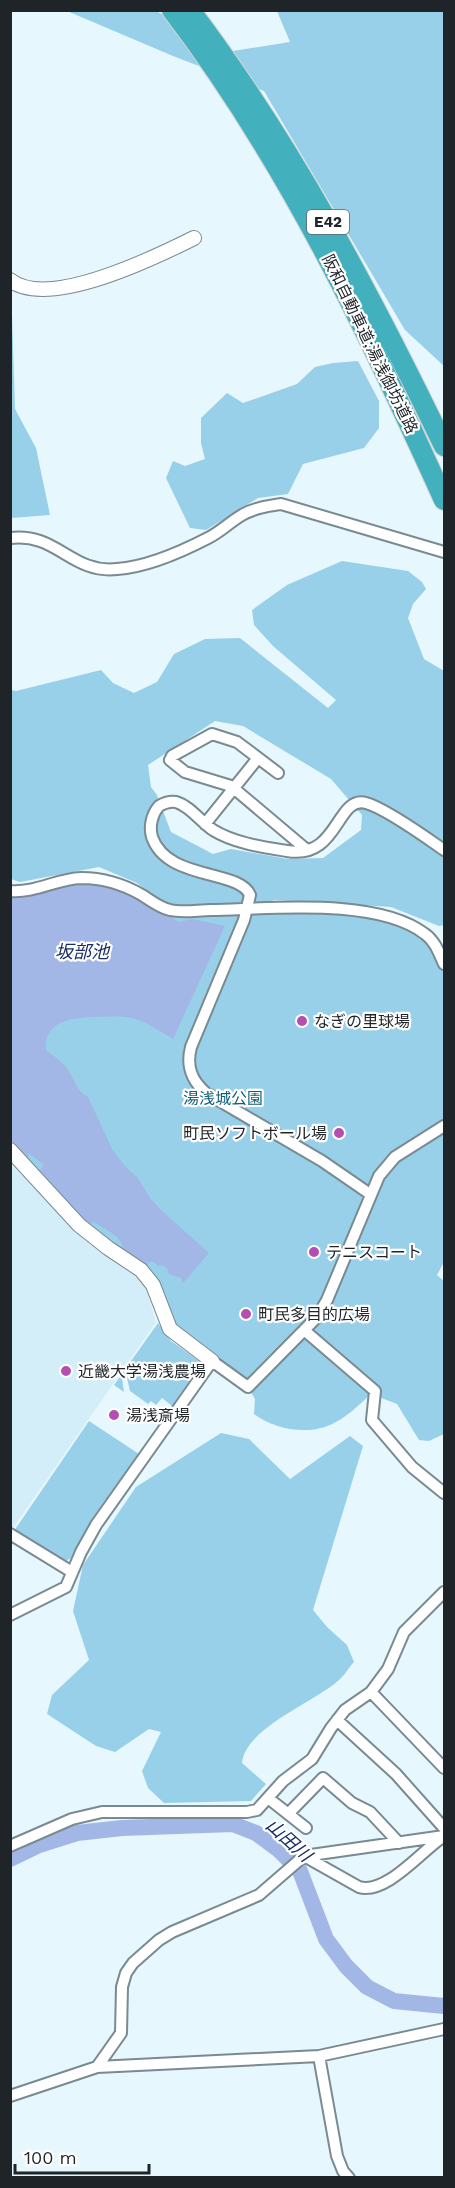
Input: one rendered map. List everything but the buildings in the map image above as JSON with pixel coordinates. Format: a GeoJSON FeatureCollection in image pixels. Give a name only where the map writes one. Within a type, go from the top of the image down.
{"type":"FeatureCollection","features":[{"type":"Feature","properties":{"kind":"highway","name":"阪和自動車道;湯浅御坊道路"},"geometry":{"type":"LineString","coordinates":[[172,10],[267,120],[340,243],[410,375],[444,446]]}},
{"type":"Feature","properties":{"kind":"highway","name":"阪和自動車道;湯浅御坊道路"},"geometry":{"type":"LineString","coordinates":[[190,10],[232,80],[311,226],[392,386],[444,500]]}},
{"type":"Feature","properties":{"kind":"highway"},"geometry":{"type":"LineString","coordinates":[[410,375],[444,438]]}},
{"type":"Feature","properties":{"kind":"highway"},"geometry":{"type":"LineString","coordinates":[[418,441],[444,519]]}},
{"type":"Feature","properties":{"kind":"street"},"geometry":{"type":"LineString","coordinates":[[10,280],[19,288],[37,291],[84,284],[194,238]]}},
{"type":"Feature","properties":{"kind":"street"},"geometry":{"type":"LineString","coordinates":[[10,538],[33,538],[49,543],[75,562],[95,568],[117,570],[150,562],[170,554],[209,538],[242,515],[263,506],[281,504],[444,552]]}},
{"type":"Feature","properties":{"kind":"street"},"geometry":{"type":"LineString","coordinates":[[278,773],[237,741],[212,734],[171,758],[171,762],[185,772],[234,788],[307,850]]}},
{"type":"Feature","properties":{"kind":"street"},"geometry":{"type":"LineString","coordinates":[[205,824],[258,758]]}},
{"type":"Feature","properties":{"kind":"street"},"geometry":{"type":"LineString","coordinates":[[370,1194],[322,1161],[206,1093],[192,1076],[188,1060],[191,1047],[247,910],[250,895],[245,887],[171,861],[158,848],[150,828],[156,809],[170,801],[181,804],[220,834],[290,852],[307,850],[317,848],[326,840],[345,811],[353,804],[364,802],[444,850]]}},
{"type":"Feature","properties":{"kind":"street"},"geometry":{"type":"LineString","coordinates":[[10,891],[37,890],[70,879],[91,879],[112,882],[129,888],[170,910],[346,910],[385,917],[407,924],[426,934],[434,943],[444,964]]}},
{"type":"Feature","properties":{"kind":"street"},"geometry":{"type":"LineString","coordinates":[[10,1150],[79,1225],[141,1270],[153,1285],[170,1329],[248,1387],[325,1306],[379,1176],[395,1157],[444,1126]]}},
{"type":"Feature","properties":{"kind":"street"},"geometry":{"type":"LineString","coordinates":[[304,1330],[375,1391],[372,1420],[412,1467],[444,1493]]}},
{"type":"Feature","properties":{"kind":"street"},"geometry":{"type":"LineString","coordinates":[[10,1615],[62,1590],[69,1584],[72,1572],[96,1525],[212,1361]]}},
{"type":"Feature","properties":{"kind":"street"},"geometry":{"type":"LineString","coordinates":[[10,1533],[72,1572]]}},
{"type":"Feature","properties":{"kind":"street"},"geometry":{"type":"LineString","coordinates":[[10,1846],[89,1814],[252,1812],[257,1810],[290,1775],[312,1759],[345,1710],[371,1692],[387,1669],[404,1632],[444,1592]]}},
{"type":"Feature","properties":{"kind":"street"},"geometry":{"type":"LineString","coordinates":[[371,1692],[444,1768]]}},
{"type":"Feature","properties":{"kind":"street"},"geometry":{"type":"LineString","coordinates":[[337,1720],[396,1774],[444,1828]]}},
{"type":"Feature","properties":{"kind":"street"},"geometry":{"type":"LineString","coordinates":[[288,1814],[323,1778],[352,1803],[370,1812],[399,1842]]}},
{"type":"Feature","properties":{"kind":"street"},"geometry":{"type":"LineString","coordinates":[[268,1798],[306,1828]]}},
{"type":"Feature","properties":{"kind":"street"},"geometry":{"type":"LineString","coordinates":[[98,2067],[121,2033],[122,1987],[126,1973],[142,1953],[172,1932],[259,1895],[303,1857],[444,1836]]}},
{"type":"Feature","properties":{"kind":"street"},"geometry":{"type":"LineString","coordinates":[[303,1857],[359,1887],[369,1888],[393,1879],[406,1870],[426,1849],[444,1836]]}},
{"type":"Feature","properties":{"kind":"street"},"geometry":{"type":"LineString","coordinates":[[10,2096],[98,2067],[319,2056],[444,2029]]}},
{"type":"Feature","properties":{"kind":"street"},"geometry":{"type":"LineString","coordinates":[[319,2056],[337,2156],[343,2171],[349,2178]]}},
{"type":"Feature","properties":{"kind":"shaded area","name":"近畿大学湯浅農場"},"geometry":{"type":"Polygon","coordinates":[[[10,1163],[86,1241],[102,1254],[131,1270],[145,1284],[156,1322],[13,1528],[10,1527],[10,1163]]]}},
{"type":"Feature","properties":{"kind":"green space"},"geometry":{"type":"Polygon","coordinates":[[[67,11],[156,11],[233,51],[290,42],[277,11],[444,11],[444,366],[405,330],[264,91],[173,56],[67,11]]]}},
{"type":"Feature","properties":{"kind":"green space"},"geometry":{"type":"Polygon","coordinates":[[[10,314],[12,314],[15,409],[36,448],[50,515],[11,518],[10,314]]]}},
{"type":"Feature","properties":{"kind":"green space"},"geometry":{"type":"Polygon","coordinates":[[[358,361],[379,401],[379,428],[364,448],[303,464],[288,494],[258,498],[206,530],[190,528],[166,478],[173,461],[185,466],[205,459],[201,443],[201,418],[227,393],[243,403],[297,384],[315,367],[358,361]]]}},
{"type":"Feature","properties":{"kind":"green space","name":"湯浅城公園"},"geometry":{"type":"Polygon","coordinates":[[[342,561],[408,571],[422,582],[426,589],[413,604],[408,618],[424,659],[444,671],[444,925],[439,926],[391,907],[274,900],[256,909],[346,910],[414,927],[444,964],[444,1262],[437,1275],[444,1281],[444,1434],[429,1441],[419,1440],[397,1404],[371,1394],[354,1410],[325,1427],[293,1429],[262,1420],[254,1414],[255,1399],[248,1387],[176,1335],[157,1296],[11,1150],[10,891],[101,880],[172,910],[137,883],[99,867],[20,882],[11,879],[11,690],[16,691],[101,670],[113,683],[134,693],[157,682],[174,654],[205,639],[240,638],[328,708],[336,700],[273,646],[254,625],[252,610],[287,585],[342,561]],[[215,721],[148,765],[151,787],[157,795],[171,832],[213,854],[231,849],[288,859],[323,858],[361,830],[362,815],[331,779],[243,726],[215,721]]]}},
{"type":"Feature","properties":{"kind":"green space"},"geometry":{"type":"Polygon","coordinates":[[[158,1323],[171,1341],[202,1363],[172,1406],[162,1398],[156,1405],[151,1401],[148,1404],[130,1391],[127,1378],[122,1379],[124,1392],[114,1385],[158,1323]]]}},
{"type":"Feature","properties":{"kind":"green space"},"geometry":{"type":"Polygon","coordinates":[[[89,1421],[139,1454],[89,1525],[74,1556],[63,1563],[14,1531],[89,1421]]]}},
{"type":"Feature","properties":{"kind":"green space"},"geometry":{"type":"Polygon","coordinates":[[[221,1433],[249,1439],[290,1479],[350,1436],[363,1446],[313,1610],[327,1627],[347,1645],[354,1662],[339,1680],[268,1727],[246,1750],[242,1763],[266,1784],[251,1801],[164,1803],[148,1788],[142,1771],[161,1732],[149,1729],[115,1752],[96,1746],[47,1714],[52,1695],[89,1660],[73,1611],[83,1565],[136,1487],[221,1433]]]}},
{"type":"Feature","properties":{"kind":"water","name":"坂部池"},"geometry":{"type":"Polygon","coordinates":[[[95,884],[130,894],[179,922],[192,919],[225,926],[173,1039],[140,1021],[114,1017],[68,1020],[54,1027],[47,1040],[46,1050],[66,1067],[78,1088],[88,1097],[112,1149],[138,1178],[150,1198],[161,1210],[209,1253],[183,1283],[181,1278],[169,1274],[167,1268],[158,1266],[154,1262],[149,1262],[147,1265],[121,1249],[122,1244],[116,1236],[96,1223],[88,1225],[38,1171],[43,1164],[28,1153],[29,1161],[11,1141],[10,896],[38,894],[71,885],[95,884]]]}},
{"type":"Feature","properties":{"kind":"waterway","name":"山田川"},"geometry":{"type":"LineString","coordinates":[[10,1859],[39,1845],[77,1833],[122,1828],[233,1824],[256,1833],[279,1850],[300,1871],[326,1939],[346,1966],[367,1987],[394,2001],[444,2006]]}},
{"type":"Feature","properties":{"kind":"place","name":"なぎの里球場"},"geometry":{"type":"Point","coordinates":[302,1021]}},
{"type":"Feature","properties":{"kind":"place","name":"町民ソフトボール場"},"geometry":{"type":"Point","coordinates":[339,1133]}},
{"type":"Feature","properties":{"kind":"place","name":"テニスコート"},"geometry":{"type":"Point","coordinates":[314,1252]}},
{"type":"Feature","properties":{"kind":"place","name":"町民多目的広場"},"geometry":{"type":"Point","coordinates":[246,1314]}},
{"type":"Feature","properties":{"kind":"place","name":"近畿大学湯浅農場"},"geometry":{"type":"Point","coordinates":[66,1371]}},
{"type":"Feature","properties":{"kind":"place","name":"湯浅斎場"},"geometry":{"type":"Point","coordinates":[114,1415]}}]}
